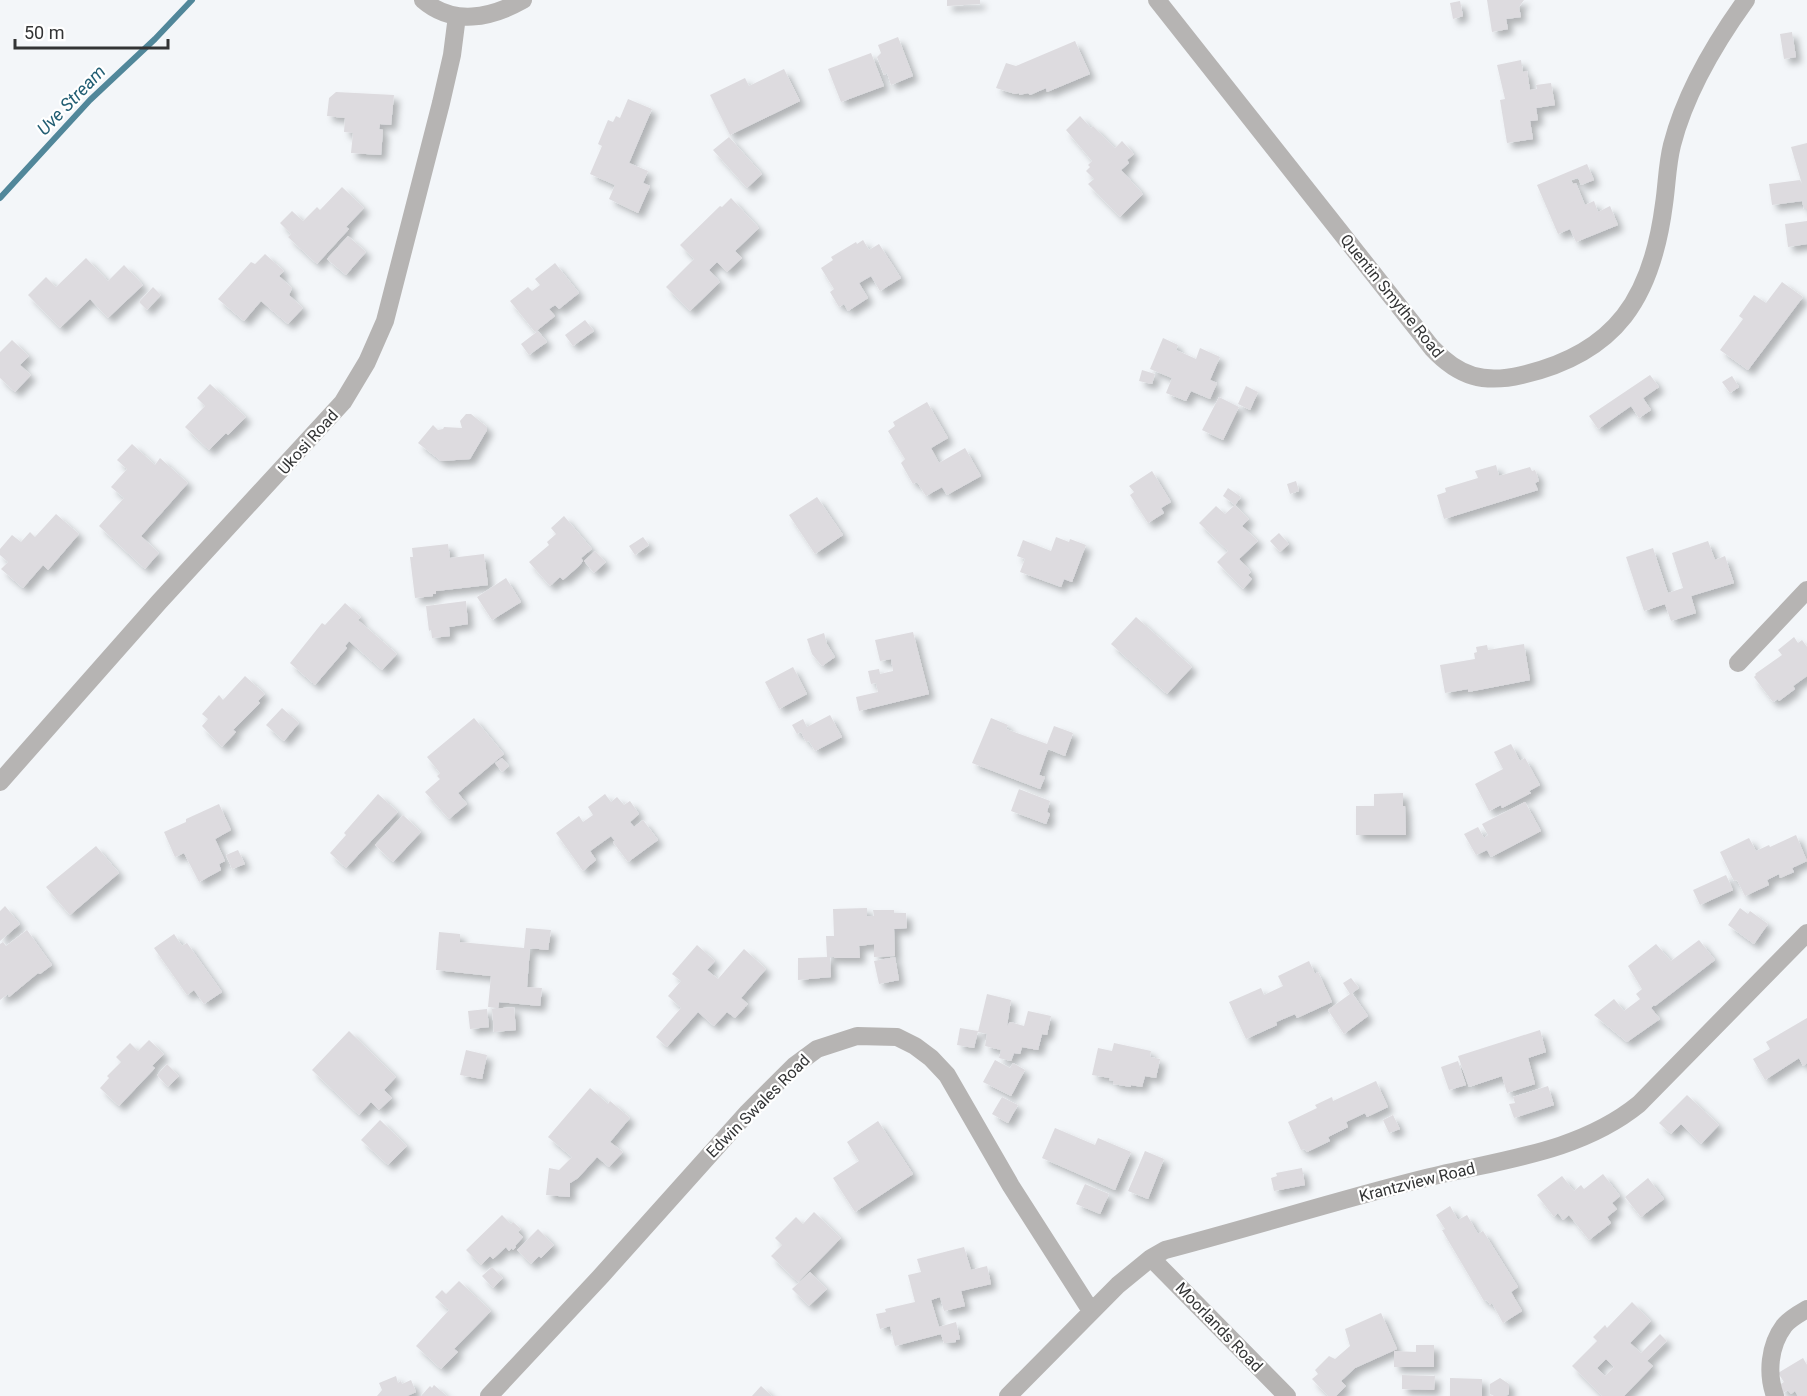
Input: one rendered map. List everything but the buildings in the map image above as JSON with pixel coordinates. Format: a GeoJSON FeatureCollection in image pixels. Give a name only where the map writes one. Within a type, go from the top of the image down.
{"type":"FeatureCollection","features":[{"type":"Feature","properties":{"kind":"street"},"geometry":{"type":"LineString","coordinates":[[423,0],[434,7],[468,18],[505,10],[523,0]]}},
{"type":"Feature","properties":{"kind":"street","name":"Quentin Smythe Road"},"geometry":{"type":"LineString","coordinates":[[1157,0],[1432,348],[1456,370],[1486,379],[1540,371],[1564,362],[1599,342],[1619,324],[1631,309],[1643,288],[1652,262],[1664,204],[1666,175],[1679,120],[1704,68],[1746,0]]}},
{"type":"Feature","properties":{"kind":"street","name":"Ukosi Road"},"geometry":{"type":"LineString","coordinates":[[0,782],[159,602],[344,402],[368,362],[385,321],[441,103],[452,55],[457,16]]}},
{"type":"Feature","properties":{"kind":"street"},"geometry":{"type":"LineString","coordinates":[[1738,663],[1807,590]]}},
{"type":"Feature","properties":{"kind":"street","name":"Krantzview Road"},"geometry":{"type":"LineString","coordinates":[[1008,1396],[1118,1285],[1151,1258],[1166,1250],[1391,1188],[1566,1144],[1622,1118],[1639,1104],[1807,933]]}},
{"type":"Feature","properties":{"kind":"street","name":"Edwin Swales Road"},"geometry":{"type":"LineString","coordinates":[[489,1396],[602,1275],[747,1112],[794,1066],[817,1049],[857,1036],[897,1037],[915,1046],[947,1075],[1011,1186],[1091,1311]]}},
{"type":"Feature","properties":{"kind":"street","name":"Moorlands Road"},"geometry":{"type":"LineString","coordinates":[[1151,1258],[1287,1396]]}},
{"type":"Feature","properties":{"kind":"street"},"geometry":{"type":"LineString","coordinates":[[1774,1396],[1770,1383],[1775,1341],[1785,1325],[1807,1309]]}},
{"type":"Feature","properties":{"kind":"waterway","name":"Uve Stream"},"geometry":{"type":"LineString","coordinates":[[0,198],[90,100],[155,39],[192,0]]}}]}
